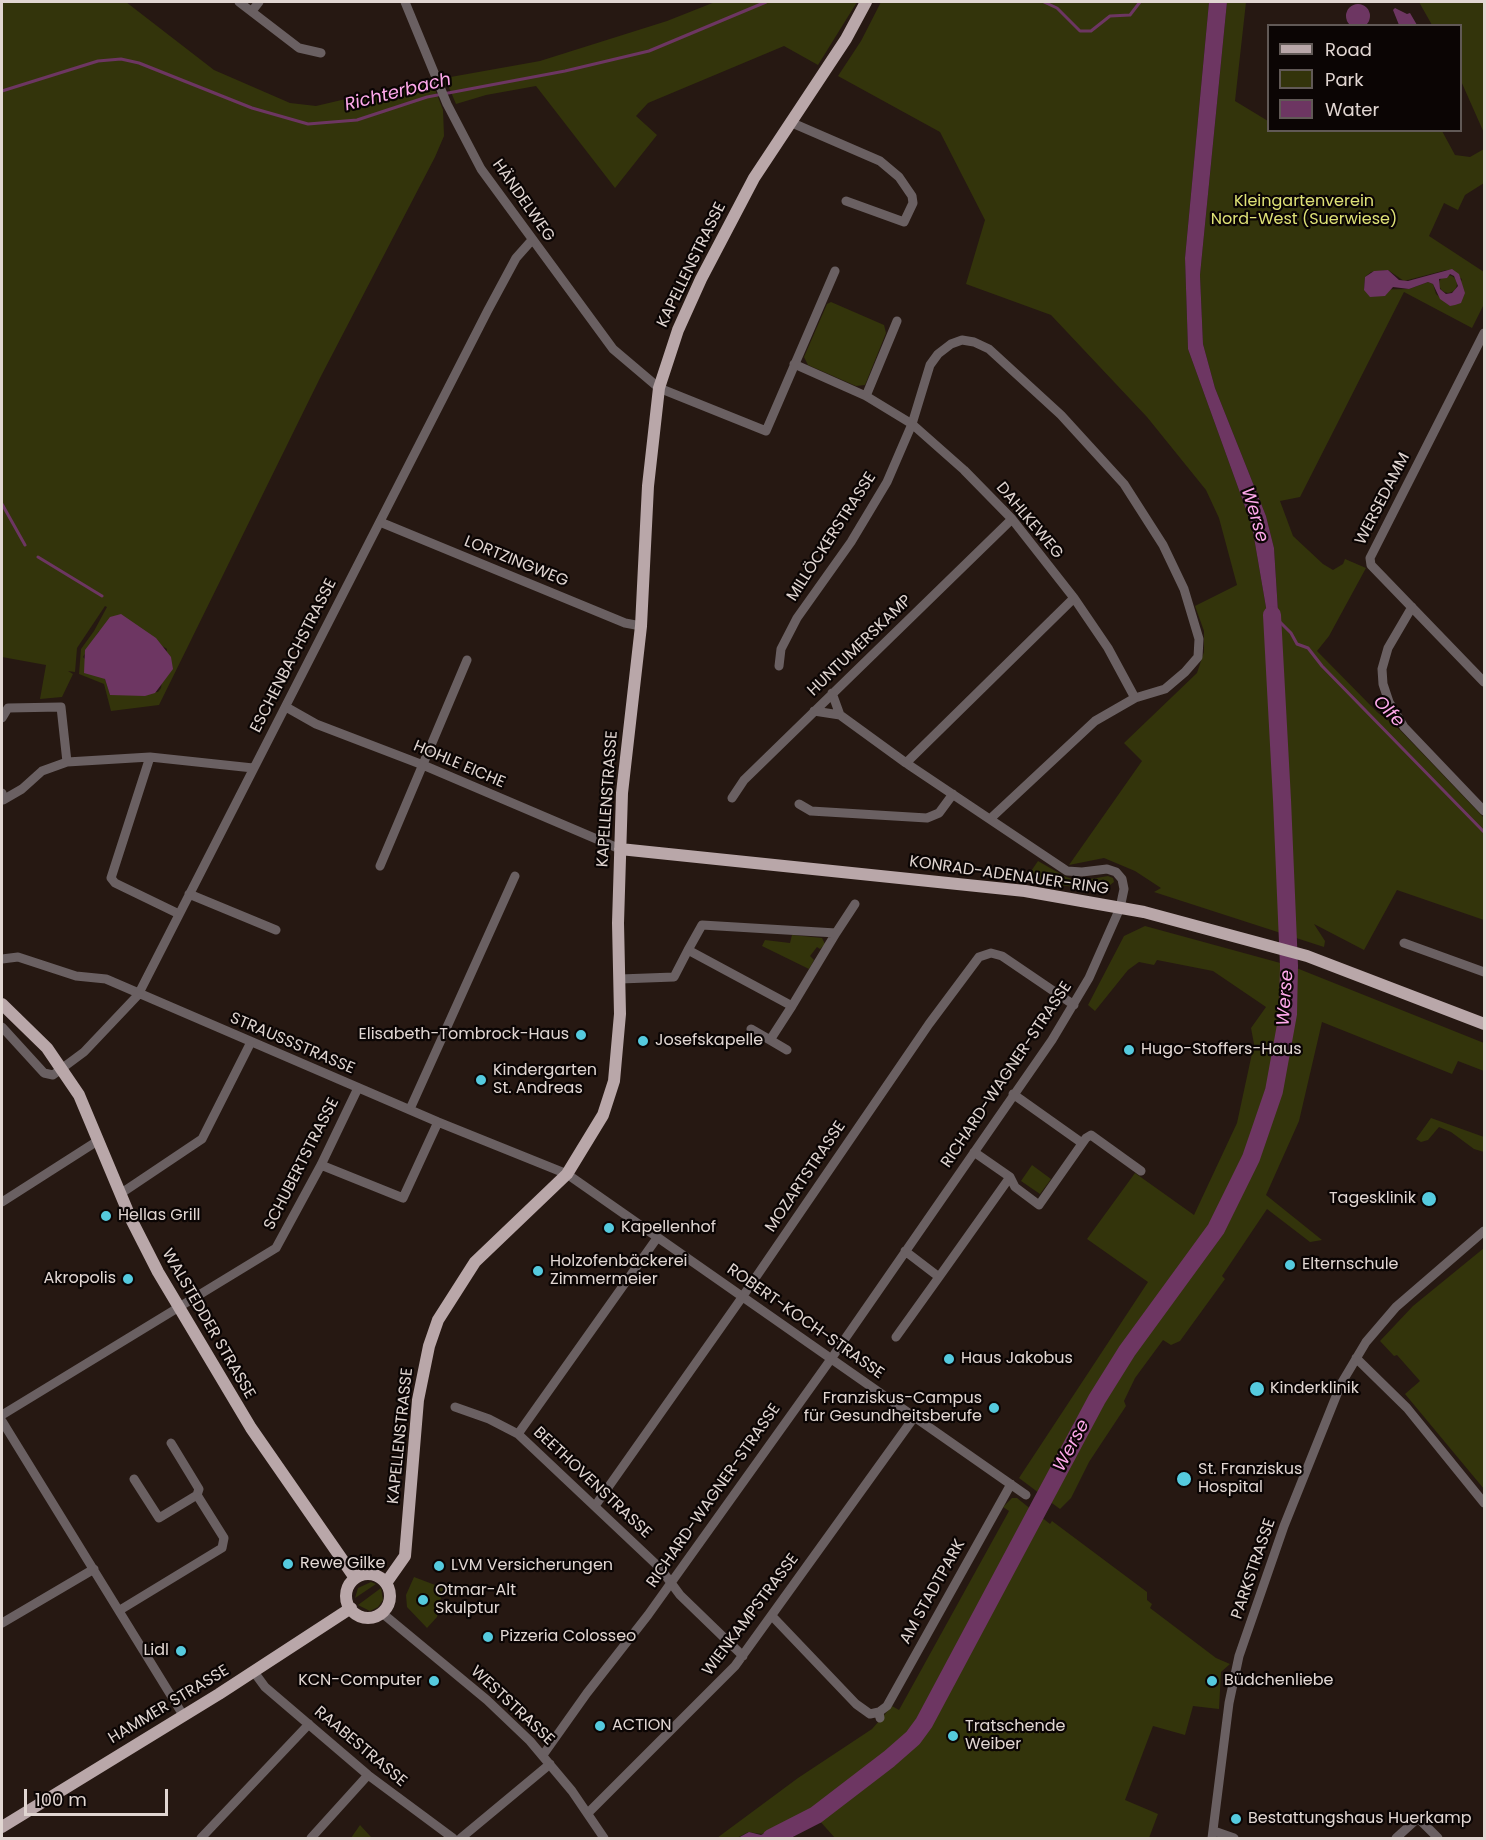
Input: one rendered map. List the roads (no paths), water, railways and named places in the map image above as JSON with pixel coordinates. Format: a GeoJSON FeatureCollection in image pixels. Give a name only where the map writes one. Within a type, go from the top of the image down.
{"type":"FeatureCollection","features":[{"type":"Feature","properties":{"kind":"main road","name":"KAPELLENSTRASSE"},"geometry":{"type":"LineString","coordinates":[[386,1583],[405,1556],[418,1400],[429,1346],[438,1320],[475,1262],[567,1174],[594,1131],[609,1099],[617,1053],[622,793],[641,626],[649,463],[659,388],[678,330],[707,265],[754,178],[841,46],[866,2]]}},
{"type":"Feature","properties":{"kind":"main road","name":"KONRAD-ADENAUER-RING"},"geometry":{"type":"LineString","coordinates":[[620,849],[1025,891],[1120,908],[1307,956],[1485,1024]]}},
{"type":"Feature","properties":{"kind":"main road","name":"WALSTEDDER STRASSE"},"geometry":{"type":"LineString","coordinates":[[2,1004],[33,1033],[63,1070],[79,1095],[120,1194],[178,1308],[251,1428],[355,1578]]}},
{"type":"Feature","properties":{"kind":"main road"},"geometry":{"type":"LineString","coordinates":[[368,1574],[375,1575],[386,1583],[390,1595],[382,1613],[376,1616],[362,1616],[351,1608],[347,1596],[355,1578],[368,1574]]}},
{"type":"Feature","properties":{"kind":"main road","name":"HAMMER STRASSE"},"geometry":{"type":"LineString","coordinates":[[2,1827],[254,1672],[351,1608]]}},
{"type":"Feature","properties":{"kind":"street"},"geometry":{"type":"LineString","coordinates":[[239,2],[299,48],[321,53]]}},
{"type":"Feature","properties":{"kind":"street"},"geometry":{"type":"LineString","coordinates":[[252,11],[259,2]]}},
{"type":"Feature","properties":{"kind":"street","name":"HÄNDELWEG"},"geometry":{"type":"LineString","coordinates":[[405,2],[447,104],[481,169],[613,349],[659,388],[766,431],[794,364]]}},
{"type":"Feature","properties":{"kind":"street"},"geometry":{"type":"LineString","coordinates":[[790,122],[880,161],[899,177],[912,196],[913,203],[904,222],[846,201]]}},
{"type":"Feature","properties":{"kind":"street","name":"ESCHENBACHSTRASSE"},"geometry":{"type":"LineString","coordinates":[[63,1070],[138,995],[502,284],[516,258],[532,240]]}},
{"type":"Feature","properties":{"kind":"street"},"geometry":{"type":"LineString","coordinates":[[794,364],[835,271]]}},
{"type":"Feature","properties":{"kind":"street"},"geometry":{"type":"LineString","coordinates":[[866,396],[897,321]]}},
{"type":"Feature","properties":{"kind":"street","name":"WERSEDAMM"},"geometry":{"type":"LineString","coordinates":[[1485,333],[1370,558],[1371,565],[1485,682]]}},
{"type":"Feature","properties":{"kind":"street","name":"MILLÖCKERSTRASSE"},"geometry":{"type":"LineString","coordinates":[[779,666],[781,649],[797,618],[851,542],[887,482],[912,424],[930,364],[951,344],[962,340],[974,342],[989,349],[1014,369],[1061,415],[1124,484],[1163,545],[1184,589],[1199,639],[1198,657],[1165,689],[1135,698]]}},
{"type":"Feature","properties":{"kind":"street","name":"DAHLKEWEG"},"geometry":{"type":"LineString","coordinates":[[794,364],[866,396],[912,424],[1012,519],[1074,598],[1108,648],[1135,698]]}},
{"type":"Feature","properties":{"kind":"street","name":"HUNTUMERSKAMP"},"geometry":{"type":"LineString","coordinates":[[732,798],[744,780],[1012,519]]}},
{"type":"Feature","properties":{"kind":"street","name":"LORTZINGWEG"},"geometry":{"type":"LineString","coordinates":[[380,522],[603,614],[641,626]]}},
{"type":"Feature","properties":{"kind":"street"},"geometry":{"type":"LineString","coordinates":[[906,763],[1074,598]]}},
{"type":"Feature","properties":{"kind":"street"},"geometry":{"type":"LineString","coordinates":[[1412,607],[1388,648],[1382,669],[1383,684],[1389,702],[1404,727],[1485,811]]}},
{"type":"Feature","properties":{"kind":"street"},"geometry":{"type":"LineString","coordinates":[[380,866],[467,660]]}},
{"type":"Feature","properties":{"kind":"street"},"geometry":{"type":"LineString","coordinates":[[1477,675],[1485,667]]}},
{"type":"Feature","properties":{"kind":"street"},"geometry":{"type":"LineString","coordinates":[[832,693],[840,715]]}},
{"type":"Feature","properties":{"kind":"street"},"geometry":{"type":"LineString","coordinates":[[990,819],[1095,721],[1135,698]]}},
{"type":"Feature","properties":{"kind":"street"},"geometry":{"type":"LineString","coordinates":[[2,718],[8,708],[61,707],[67,762]]}},
{"type":"Feature","properties":{"kind":"street","name":"HOHLE EICHE"},"geometry":{"type":"LineString","coordinates":[[286,707],[316,724],[423,765],[620,849]]}},
{"type":"Feature","properties":{"kind":"street"},"geometry":{"type":"LineString","coordinates":[[814,711],[840,715],[906,763],[1067,871],[1107,869],[1116,872],[1124,885],[1120,908]]}},
{"type":"Feature","properties":{"kind":"street"},"geometry":{"type":"LineString","coordinates":[[2,793],[3,800],[22,789],[42,771],[67,762],[150,757],[253,768]]}},
{"type":"Feature","properties":{"kind":"street"},"geometry":{"type":"LineString","coordinates":[[150,757],[111,872],[115,883],[179,914]]}},
{"type":"Feature","properties":{"kind":"street"},"geometry":{"type":"LineString","coordinates":[[799,804],[811,811],[927,818],[939,813],[953,794]]}},
{"type":"Feature","properties":{"kind":"street"},"geometry":{"type":"LineString","coordinates":[[410,1109],[515,876]]}},
{"type":"Feature","properties":{"kind":"street"},"geometry":{"type":"LineString","coordinates":[[189,894],[276,930]]}},
{"type":"Feature","properties":{"kind":"street"},"geometry":{"type":"LineString","coordinates":[[770,1040],[855,904]]}},
{"type":"Feature","properties":{"kind":"street","name":"RICHARD-WAGNER-STRASSE"},"geometry":{"type":"LineString","coordinates":[[543,1755],[831,1359],[974,1152],[1074,1005],[1109,939],[1120,908]]}},
{"type":"Feature","properties":{"kind":"street"},"geometry":{"type":"LineString","coordinates":[[620,979],[674,977],[702,925],[836,933]]}},
{"type":"Feature","properties":{"kind":"street"},"geometry":{"type":"LineString","coordinates":[[1404,943],[1485,972]]}},
{"type":"Feature","properties":{"kind":"street"},"geometry":{"type":"LineString","coordinates":[[687,950],[792,1006]]}},
{"type":"Feature","properties":{"kind":"street","name":"MOZARTSTRASSE"},"geometry":{"type":"LineString","coordinates":[[595,1506],[743,1296],[929,1024],[979,957],[991,953],[1002,956],[1074,1005]]}},
{"type":"Feature","properties":{"kind":"street","name":"STRAUSSSTRASSE"},"geometry":{"type":"LineString","coordinates":[[2,958],[18,957],[76,976],[106,979],[138,995],[438,1122],[567,1174]]}},
{"type":"Feature","properties":{"kind":"street"},"geometry":{"type":"LineString","coordinates":[[751,1029],[787,1050]]}},
{"type":"Feature","properties":{"kind":"street"},"geometry":{"type":"LineString","coordinates":[[3,1031],[44,1073],[53,1075],[63,1070]]}},
{"type":"Feature","properties":{"kind":"street"},"geometry":{"type":"LineString","coordinates":[[120,1194],[202,1139],[251,1042]]}},
{"type":"Feature","properties":{"kind":"street","name":"SCHUBERTSTRASSE"},"geometry":{"type":"LineString","coordinates":[[2,1415],[276,1248],[321,1165],[358,1088]]}},
{"type":"Feature","properties":{"kind":"street"},"geometry":{"type":"LineString","coordinates":[[1013,1094],[1082,1143]]}},
{"type":"Feature","properties":{"kind":"street"},"geometry":{"type":"LineString","coordinates":[[321,1165],[403,1198],[438,1122]]}},
{"type":"Feature","properties":{"kind":"street"},"geometry":{"type":"LineString","coordinates":[[974,1152],[1010,1177],[1015,1187],[1039,1205],[1087,1136],[1094,1136],[1141,1171]]}},
{"type":"Feature","properties":{"kind":"street"},"geometry":{"type":"LineString","coordinates":[[2,1202],[99,1140]]}},
{"type":"Feature","properties":{"kind":"street","name":"ROBERT-KOCH-STRASSE"},"geometry":{"type":"LineString","coordinates":[[567,1174],[1026,1495]]}},
{"type":"Feature","properties":{"kind":"street"},"geometry":{"type":"LineString","coordinates":[[896,1337],[1010,1177]]}},
{"type":"Feature","properties":{"kind":"street","name":"PARKSTRASSE"},"geometry":{"type":"LineString","coordinates":[[1213,1835],[1229,1703],[1239,1656],[1305,1471],[1341,1384],[1373,1333],[1396,1307],[1485,1231]]}},
{"type":"Feature","properties":{"kind":"street"},"geometry":{"type":"LineString","coordinates":[[518,1434],[657,1238]]}},
{"type":"Feature","properties":{"kind":"street"},"geometry":{"type":"LineString","coordinates":[[905,1251],[939,1276]]}},
{"type":"Feature","properties":{"kind":"street"},"geometry":{"type":"LineString","coordinates":[[1356,1358],[1407,1408],[1485,1503]]}},
{"type":"Feature","properties":{"kind":"street","name":"BEETHOVENSTRASSE"},"geometry":{"type":"LineString","coordinates":[[455,1407],[489,1419],[518,1434],[583,1498],[595,1506],[660,1568],[670,1583],[743,1656]]}},
{"type":"Feature","properties":{"kind":"street","name":"WIENKAMPSTRASSE"},"geometry":{"type":"LineString","coordinates":[[588,1813],[707,1696],[743,1656],[915,1416]]}},
{"type":"Feature","properties":{"kind":"street"},"geometry":{"type":"LineString","coordinates":[[2,1421],[183,1715]]}},
{"type":"Feature","properties":{"kind":"street"},"geometry":{"type":"LineString","coordinates":[[134,1479],[159,1518],[197,1495],[199,1489],[171,1443]]}},
{"type":"Feature","properties":{"kind":"street","name":"AM STADTPARK"},"geometry":{"type":"LineString","coordinates":[[772,1616],[856,1704],[870,1714],[879,1715],[887,1706],[1011,1484]]}},
{"type":"Feature","properties":{"kind":"street"},"geometry":{"type":"LineString","coordinates":[[120,1610],[222,1548],[224,1538],[197,1495]]}},
{"type":"Feature","properties":{"kind":"street"},"geometry":{"type":"LineString","coordinates":[[2,1623],[94,1569]]}},
{"type":"Feature","properties":{"kind":"street","name":"WESTSTRASSE"},"geometry":{"type":"LineString","coordinates":[[382,1613],[487,1700],[543,1755],[588,1813],[604,1839]]}},
{"type":"Feature","properties":{"kind":"street","name":"RAABESTRASSE"},"geometry":{"type":"LineString","coordinates":[[254,1672],[265,1687],[368,1775],[453,1839]]}},
{"type":"Feature","properties":{"kind":"street"},"geometry":{"type":"LineString","coordinates":[[201,1839],[309,1724]]}},
{"type":"Feature","properties":{"kind":"street"},"geometry":{"type":"LineString","coordinates":[[461,1839],[550,1764]]}},
{"type":"Feature","properties":{"kind":"street"},"geometry":{"type":"LineString","coordinates":[[311,1839],[368,1775]]}},
{"type":"Feature","properties":{"kind":"street"},"geometry":{"type":"LineString","coordinates":[[1396,1839],[1418,1818],[1438,1839]]}},
{"type":"Feature","properties":{"kind":"street"},"geometry":{"type":"LineString","coordinates":[[1213,1835],[1234,1839]]}},
{"type":"Feature","properties":{"kind":"water"},"geometry":{"type":"Polygon","coordinates":[[[1209,2],[1227,2],[1200,275],[1203,344],[1215,388],[1266,516],[1274,548],[1278,611],[1275,639],[1268,619],[1252,526],[1188,349],[1185,258],[1209,2]]]}},
{"type":"Feature","properties":{"kind":"water"},"geometry":{"type":"Polygon","coordinates":[[[1353,4],[1363,4],[1370,11],[1368,24],[1348,24],[1346,21],[1346,11],[1353,4]]]}},
{"type":"Feature","properties":{"kind":"water"},"geometry":{"type":"Polygon","coordinates":[[[1395,8],[1407,14],[1410,13],[1416,24],[1399,24],[1393,10],[1395,8]]]}},
{"type":"Feature","properties":{"kind":"water"},"geometry":{"type":"Polygon","coordinates":[[[1452,269],[1459,274],[1465,293],[1461,303],[1450,306],[1440,299],[1433,284],[1428,282],[1409,289],[1393,287],[1385,296],[1370,297],[1364,290],[1365,277],[1374,271],[1388,270],[1399,280],[1408,281],[1452,269]],[[1450,274],[1447,278],[1439,279],[1440,289],[1446,294],[1452,293],[1458,286],[1454,276],[1450,274]]]}},
{"type":"Feature","properties":{"kind":"water"},"geometry":{"type":"Polygon","coordinates":[[[121,614],[156,638],[171,657],[173,669],[155,693],[145,696],[110,695],[105,679],[84,673],[85,650],[110,617],[121,614]]]}},
{"type":"Feature","properties":{"kind":"water"},"geometry":{"type":"Polygon","coordinates":[[[816,1815],[789,1838],[738,1838],[749,1832],[761,1835],[786,1823],[816,1815]]]}},
{"type":"Feature","properties":{"kind":"waterway","name":"Richterbach"},"geometry":{"type":"LineString","coordinates":[[2,91],[98,61],[121,59],[139,63],[252,108],[308,124],[357,120],[427,97],[565,71],[649,51],[766,2]]}},
{"type":"Feature","properties":{"kind":"waterway","name":"Richterbach"},"geometry":{"type":"LineString","coordinates":[[1044,2],[1057,8],[1080,31],[1091,31],[1110,16],[1130,15],[1140,2]]}},
{"type":"Feature","properties":{"kind":"waterway"},"geometry":{"type":"LineString","coordinates":[[2,504],[25,545]]}},
{"type":"Feature","properties":{"kind":"waterway"},"geometry":{"type":"LineString","coordinates":[[38,557],[102,596]]}},
{"type":"Feature","properties":{"kind":"waterway","name":"Werse"},"geometry":{"type":"LineString","coordinates":[[771,1838],[816,1815],[889,1759],[913,1738],[924,1723],[1097,1399],[1127,1351],[1216,1229],[1251,1158],[1274,1091],[1288,1014],[1289,966],[1272,615]]}},
{"type":"Feature","properties":{"kind":"waterway","name":"Olfe"},"geometry":{"type":"LineString","coordinates":[[1276,618],[1291,633],[1297,644],[1308,648],[1322,666],[1484,832]]}},
{"type":"Feature","properties":{"kind":"place","name":"Elisabeth-Tombrock-Haus"},"geometry":{"type":"Point","coordinates":[581,1035]}},
{"type":"Feature","properties":{"kind":"place","name":"Josefskapelle"},"geometry":{"type":"Point","coordinates":[643,1041]}},
{"type":"Feature","properties":{"kind":"place","name":"Hugo-Stoffers-Haus"},"geometry":{"type":"Point","coordinates":[1129,1050]}},
{"type":"Feature","properties":{"kind":"place","name":"Kindergarten St. Andreas"},"geometry":{"type":"Point","coordinates":[481,1080]}},
{"type":"Feature","properties":{"kind":"place","name":"Tagesklinik"},"geometry":{"type":"Point","coordinates":[1429,1199]}},
{"type":"Feature","properties":{"kind":"place","name":"Hellas Grill"},"geometry":{"type":"Point","coordinates":[106,1216]}},
{"type":"Feature","properties":{"kind":"place","name":"Kapellenhof"},"geometry":{"type":"Point","coordinates":[609,1228]}},
{"type":"Feature","properties":{"kind":"place","name":"Elternschule"},"geometry":{"type":"Point","coordinates":[1290,1265]}},
{"type":"Feature","properties":{"kind":"place","name":"Holzofenbäckerei Zimmermeier"},"geometry":{"type":"Point","coordinates":[538,1271]}},
{"type":"Feature","properties":{"kind":"place","name":"Akropolis"},"geometry":{"type":"Point","coordinates":[128,1279]}},
{"type":"Feature","properties":{"kind":"place","name":"Haus Jakobus"},"geometry":{"type":"Point","coordinates":[949,1359]}},
{"type":"Feature","properties":{"kind":"place","name":"Kinderklinik"},"geometry":{"type":"Point","coordinates":[1257,1389]}},
{"type":"Feature","properties":{"kind":"place","name":"Franziskus-Campus für Gesundheitsberufe"},"geometry":{"type":"Point","coordinates":[994,1408]}},
{"type":"Feature","properties":{"kind":"place","name":"St. Franziskus Hospital"},"geometry":{"type":"Point","coordinates":[1184,1479]}},
{"type":"Feature","properties":{"kind":"place","name":"Rewe Gilke"},"geometry":{"type":"Point","coordinates":[288,1564]}},
{"type":"Feature","properties":{"kind":"place","name":"LVM Versicherungen"},"geometry":{"type":"Point","coordinates":[439,1566]}},
{"type":"Feature","properties":{"kind":"place","name":"Otmar-Alt Skulptur"},"geometry":{"type":"Point","coordinates":[423,1600]}},
{"type":"Feature","properties":{"kind":"place","name":"Pizzeria Colosseo"},"geometry":{"type":"Point","coordinates":[488,1637]}},
{"type":"Feature","properties":{"kind":"place","name":"Lidl"},"geometry":{"type":"Point","coordinates":[181,1651]}},
{"type":"Feature","properties":{"kind":"place","name":"KCN-Computer"},"geometry":{"type":"Point","coordinates":[434,1681]}},
{"type":"Feature","properties":{"kind":"place","name":"Büdchenliebe"},"geometry":{"type":"Point","coordinates":[1212,1681]}},
{"type":"Feature","properties":{"kind":"place","name":"ACTION"},"geometry":{"type":"Point","coordinates":[600,1726]}},
{"type":"Feature","properties":{"kind":"place","name":"Tratschende Weiber"},"geometry":{"type":"Point","coordinates":[953,1736]}},
{"type":"Feature","properties":{"kind":"place","name":"Bestattungshaus Huerkamp"},"geometry":{"type":"Point","coordinates":[1236,1819]}},
{"type":"Feature","properties":{"kind":"park label","name":"Kleingartenverein Nord-West (Suerwiese)"},"geometry":{"type":"Point","coordinates":[1304,211]}}]}
